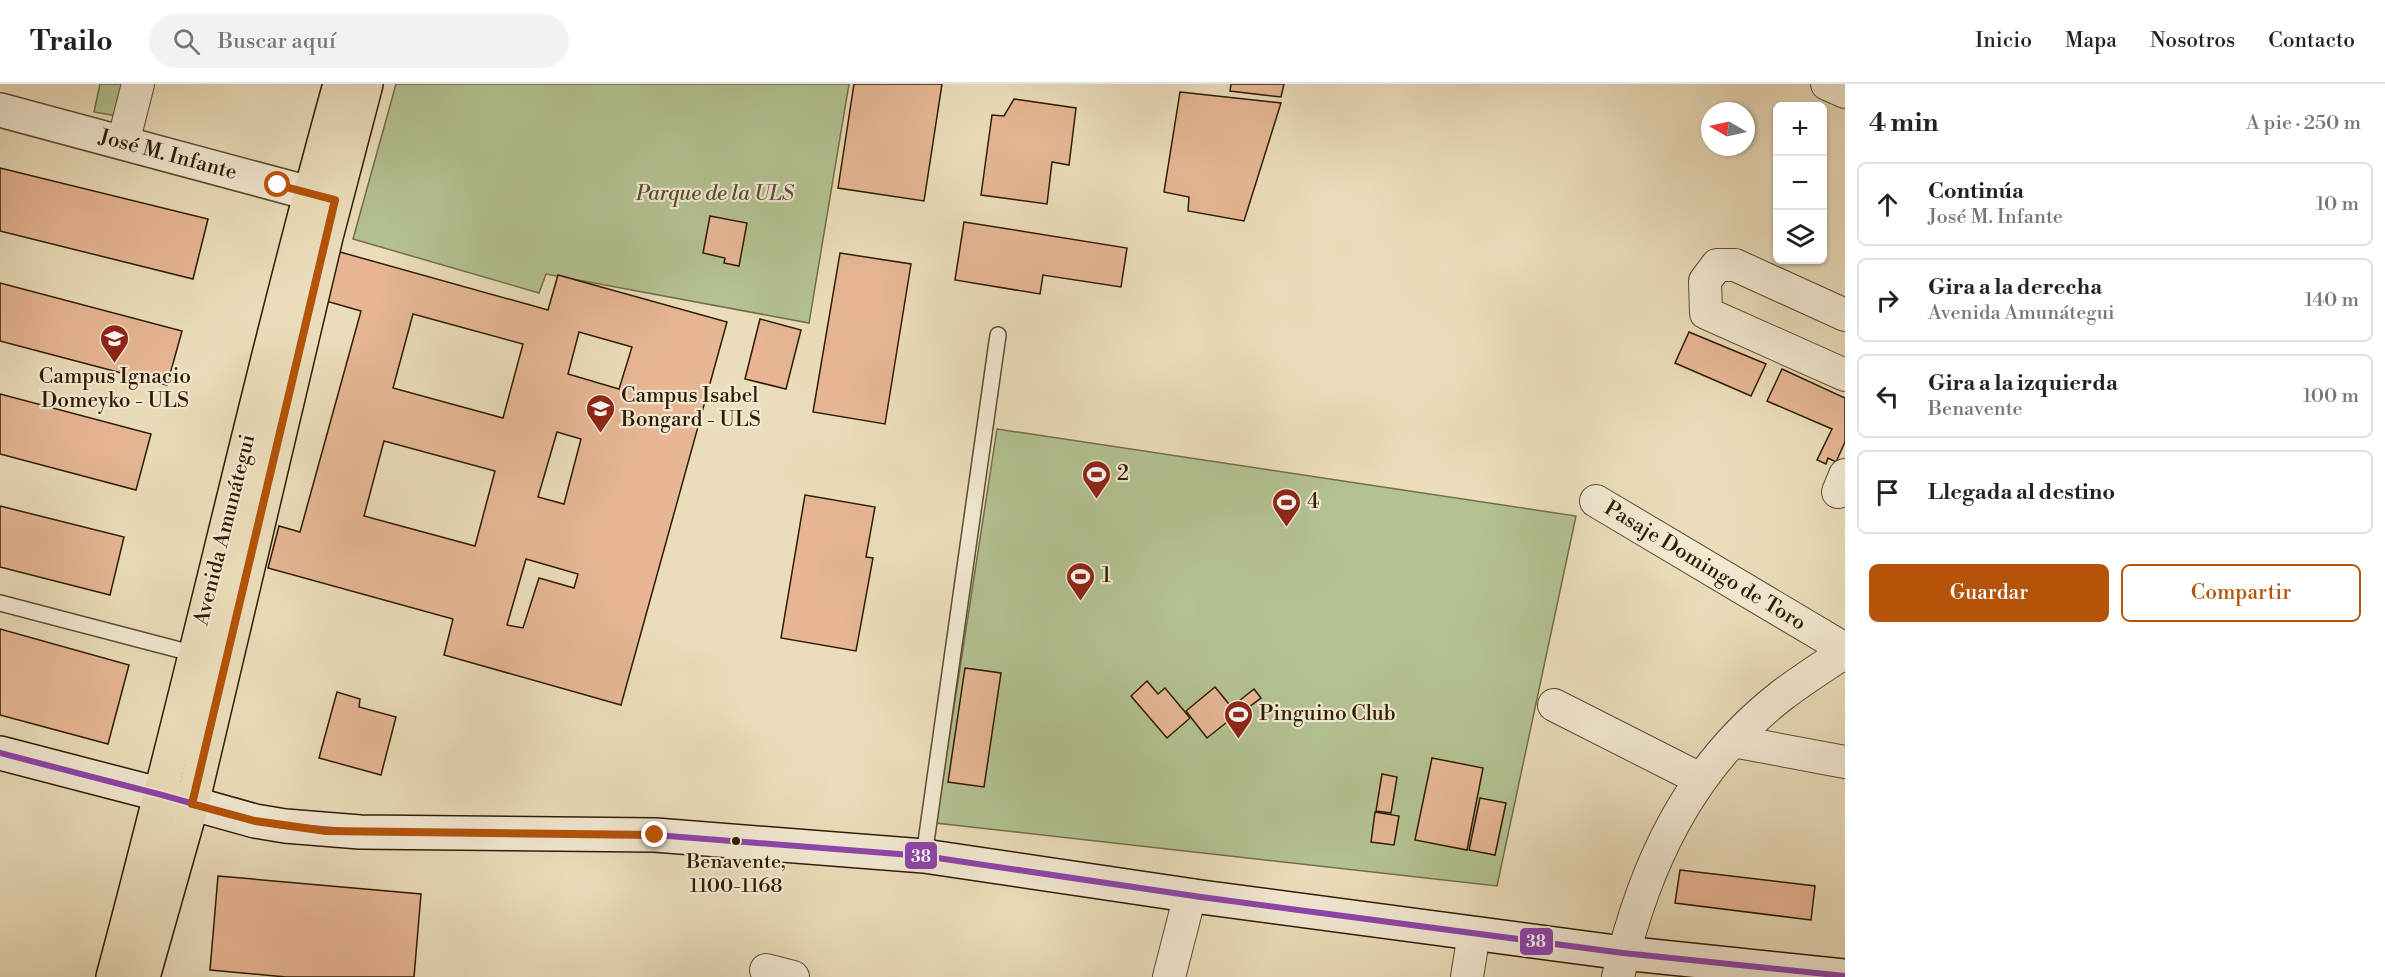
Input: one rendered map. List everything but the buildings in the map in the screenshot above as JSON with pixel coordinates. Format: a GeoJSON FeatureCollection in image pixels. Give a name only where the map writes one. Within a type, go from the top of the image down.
{"type":"FeatureCollection","features":[{"type":"Feature","properties":{"kind":"main road","name":"Avenida Amunátegui"},"geometry":{"type":"LineString","coordinates":[[143,977],[177,799],[323,197],[340,84]]}},
{"type":"Feature","properties":{"kind":"main road","name":"Avenida Amunátegui"},"geometry":{"type":"LineString","coordinates":[[113,977],[177,799],[195,654],[323,197],[366,84]]}},
{"type":"Feature","properties":{"kind":"main road","name":"José M. Infante"},"geometry":{"type":"LineString","coordinates":[[0,110],[323,197]]}},
{"type":"Feature","properties":{"kind":"main road"},"geometry":{"type":"LineString","coordinates":[[0,753],[255,821],[326,831],[655,835],[924,856],[1474,933],[1620,965],[1845,976]]}},
{"type":"Feature","properties":{"kind":"street"},"geometry":{"type":"LineString","coordinates":[[123,143],[138,84]]}},
{"type":"Feature","properties":{"kind":"street"},"geometry":{"type":"LineString","coordinates":[[1827,84],[1845,92]]}},
{"type":"Feature","properties":{"kind":"street"},"geometry":{"type":"LineString","coordinates":[[1845,315],[1735,265],[1717,266],[1705,281],[1706,313],[1845,375]]}},
{"type":"Feature","properties":{"kind":"street","name":"Pasaje Domingo de Toro"},"geometry":{"type":"LineString","coordinates":[[1596,501],[1845,650]]}},
{"type":"Feature","properties":{"kind":"street"},"geometry":{"type":"LineString","coordinates":[[1620,965],[1645,885],[1674,819],[1700,779],[1733,741],[1781,696],[1845,650]]}},
{"type":"Feature","properties":{"kind":"street"},"geometry":{"type":"LineString","coordinates":[[1554,705],[1700,779]]}},
{"type":"Feature","properties":{"kind":"street"},"geometry":{"type":"LineString","coordinates":[[1733,741],[1845,762]]}},
{"type":"Feature","properties":{"kind":"street"},"geometry":{"type":"LineString","coordinates":[[1169,977],[1190,894]]}},
{"type":"Feature","properties":{"kind":"street"},"geometry":{"type":"LineString","coordinates":[[1467,977],[1474,933]]}},
{"type":"Feature","properties":{"kind":"lane"},"geometry":{"type":"LineString","coordinates":[[924,856],[998,335]]}},
{"type":"Feature","properties":{"kind":"lane"},"geometry":{"type":"LineString","coordinates":[[0,603],[195,654]]}},
{"type":"Feature","properties":{"kind":"green space"},"geometry":{"type":"Polygon","coordinates":[[[100,84],[130,84],[122,117],[94,112],[100,84]]]}},
{"type":"Feature","properties":{"kind":"green space","name":"Parque de la ULS"},"geometry":{"type":"Polygon","coordinates":[[[396,84],[849,84],[809,323],[546,274],[539,293],[353,239],[396,84]]]}},
{"type":"Feature","properties":{"kind":"green space","name":"Pinguino Club"},"geometry":{"type":"Polygon","coordinates":[[[997,429],[1576,516],[1497,886],[936,823],[997,429]]]}},
{"type":"Feature","properties":{"kind":"transit line","name":"38"},"geometry":{"type":"LineString","coordinates":[[0,753],[255,821],[285,826],[360,832],[655,835],[924,856],[1201,897],[1623,953],[1845,976]]}},
{"type":"Feature","properties":{"kind":"place","name":"Campus Ignacio Domeyko - ULS"},"geometry":{"type":"Point","coordinates":[115,364]}},
{"type":"Feature","properties":{"kind":"place","name":"Campus Isabel Bongard - ULS"},"geometry":{"type":"Point","coordinates":[600,434]}},
{"type":"Feature","properties":{"kind":"place","name":"2"},"geometry":{"type":"Point","coordinates":[1096,500]}},
{"type":"Feature","properties":{"kind":"place","name":"4"},"geometry":{"type":"Point","coordinates":[1286,528]}},
{"type":"Feature","properties":{"kind":"place","name":"1"},"geometry":{"type":"Point","coordinates":[1081,602]}},
{"type":"Feature","properties":{"kind":"place","name":"Pinguino Club"},"geometry":{"type":"Point","coordinates":[1238,740]}},
{"type":"Feature","properties":{"kind":"place","name":"Benavente, 1100-1168"},"geometry":{"type":"Point","coordinates":[736,841]}},
{"type":"Feature","properties":{"kind":"route"},"geometry":{"type":"LineString","coordinates":[[278,185],[335,200],[192,804],[255,821],[326,831],[655,835]]}}]}
